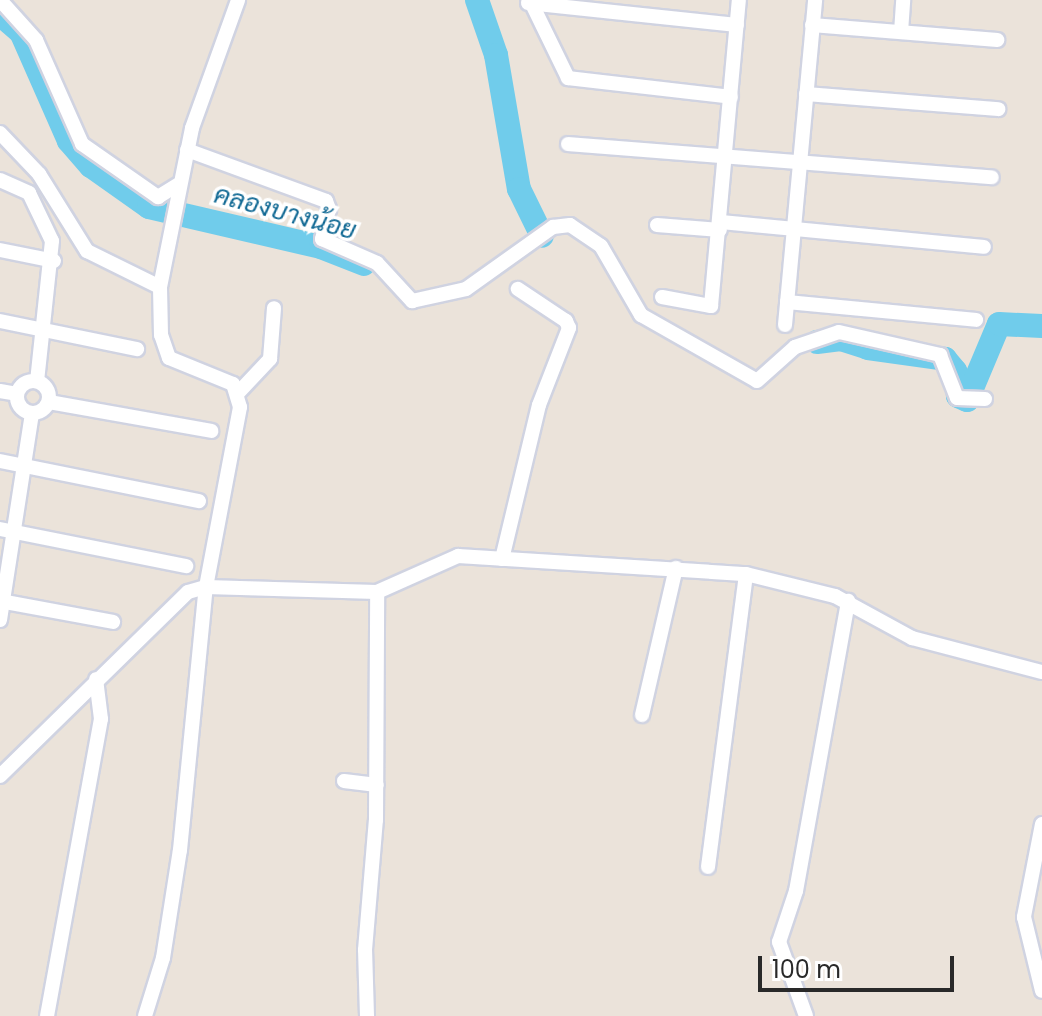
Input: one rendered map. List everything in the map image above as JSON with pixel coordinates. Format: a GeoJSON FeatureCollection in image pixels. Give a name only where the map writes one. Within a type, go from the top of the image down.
{"type":"FeatureCollection","features":[{"type":"Feature","properties":{"kind":"street"},"geometry":{"type":"LineString","coordinates":[[0,0],[36,40],[82,144],[158,197],[176,189]]}},
{"type":"Feature","properties":{"kind":"street"},"geometry":{"type":"LineString","coordinates":[[145,1016],[163,958],[180,850],[206,587],[239,422],[238,393],[225,379],[169,358],[161,335],[160,287],[176,189],[201,98],[238,0]]}},
{"type":"Feature","properties":{"kind":"street"},"geometry":{"type":"LineString","coordinates":[[662,297],[711,306],[721,226],[739,0]]}},
{"type":"Feature","properties":{"kind":"street"},"geometry":{"type":"LineString","coordinates":[[785,325],[815,0]]}},
{"type":"Feature","properties":{"kind":"street"},"geometry":{"type":"LineString","coordinates":[[901,32],[903,0]]}},
{"type":"Feature","properties":{"kind":"street"},"geometry":{"type":"LineString","coordinates":[[529,2],[737,25]]}},
{"type":"Feature","properties":{"kind":"street"},"geometry":{"type":"LineString","coordinates":[[529,2],[568,78],[731,97]]}},
{"type":"Feature","properties":{"kind":"street"},"geometry":{"type":"LineString","coordinates":[[812,25],[997,40]]}},
{"type":"Feature","properties":{"kind":"street"},"geometry":{"type":"LineString","coordinates":[[806,94],[998,109]]}},
{"type":"Feature","properties":{"kind":"street"},"geometry":{"type":"LineString","coordinates":[[0,133],[39,174],[87,251],[160,287]]}},
{"type":"Feature","properties":{"kind":"street"},"geometry":{"type":"LineString","coordinates":[[568,144],[992,177]]}},
{"type":"Feature","properties":{"kind":"street"},"geometry":{"type":"LineString","coordinates":[[187,150],[328,203],[322,239],[377,263],[412,301],[466,289],[553,227],[570,225],[601,246],[641,315],[757,381],[795,347],[839,332],[940,355],[957,398],[985,399]]}},
{"type":"Feature","properties":{"kind":"street"},"geometry":{"type":"LineString","coordinates":[[0,180],[23,187],[36,202],[52,241],[54,261],[37,381]]}},
{"type":"Feature","properties":{"kind":"street"},"geometry":{"type":"LineString","coordinates":[[657,225],[793,229],[984,247]]}},
{"type":"Feature","properties":{"kind":"street"},"geometry":{"type":"LineString","coordinates":[[0,250],[54,261]]}},
{"type":"Feature","properties":{"kind":"street"},"geometry":{"type":"LineString","coordinates":[[502,559],[539,405],[569,328],[566,321],[518,289]]}},
{"type":"Feature","properties":{"kind":"street"},"geometry":{"type":"LineString","coordinates":[[787,302],[976,320]]}},
{"type":"Feature","properties":{"kind":"street"},"geometry":{"type":"LineString","coordinates":[[238,393],[270,359],[274,308]]}},
{"type":"Feature","properties":{"kind":"street"},"geometry":{"type":"LineString","coordinates":[[0,321],[137,349]]}},
{"type":"Feature","properties":{"kind":"street"},"geometry":{"type":"LineString","coordinates":[[32,413],[22,409],[17,394],[22,385],[37,381]]}},
{"type":"Feature","properties":{"kind":"street"},"geometry":{"type":"LineString","coordinates":[[37,381],[49,391],[49,402]]}},
{"type":"Feature","properties":{"kind":"street"},"geometry":{"type":"LineString","coordinates":[[0,391],[17,394]]}},
{"type":"Feature","properties":{"kind":"street"},"geometry":{"type":"LineString","coordinates":[[32,413],[49,402],[211,431]]}},
{"type":"Feature","properties":{"kind":"street"},"geometry":{"type":"LineString","coordinates":[[0,620],[17,532],[32,413]]}},
{"type":"Feature","properties":{"kind":"street"},"geometry":{"type":"LineString","coordinates":[[0,461],[199,501]]}},
{"type":"Feature","properties":{"kind":"street"},"geometry":{"type":"LineString","coordinates":[[0,529],[186,566]]}},
{"type":"Feature","properties":{"kind":"street"},"geometry":{"type":"LineString","coordinates":[[0,776],[175,602],[206,587],[377,592],[458,556],[560,567],[676,568],[746,574],[848,601],[912,638],[1042,672]]}},
{"type":"Feature","properties":{"kind":"street"},"geometry":{"type":"LineString","coordinates":[[642,715],[676,568]]}},
{"type":"Feature","properties":{"kind":"street"},"geometry":{"type":"LineString","coordinates":[[708,867],[746,574]]}},
{"type":"Feature","properties":{"kind":"street"},"geometry":{"type":"LineString","coordinates":[[367,1016],[365,950],[377,785],[377,592]]}},
{"type":"Feature","properties":{"kind":"street"},"geometry":{"type":"LineString","coordinates":[[2,601],[113,622]]}},
{"type":"Feature","properties":{"kind":"street"},"geometry":{"type":"LineString","coordinates":[[806,1016],[779,942],[807,833],[848,601]]}},
{"type":"Feature","properties":{"kind":"street"},"geometry":{"type":"LineString","coordinates":[[47,1016],[99,734],[96,679]]}},
{"type":"Feature","properties":{"kind":"street"},"geometry":{"type":"LineString","coordinates":[[344,781],[377,785]]}},
{"type":"Feature","properties":{"kind":"street"},"geometry":{"type":"LineString","coordinates":[[1042,824],[1024,901],[1042,991]]}},
{"type":"Feature","properties":{"kind":"waterway"},"geometry":{"type":"LineString","coordinates":[[477,0],[496,55],[519,189],[542,236]]}},
{"type":"Feature","properties":{"kind":"waterway","name":"คลองบางน้อย"},"geometry":{"type":"LineString","coordinates":[[0,14],[21,32],[69,141],[91,166],[149,207],[321,247],[364,264]]}},
{"type":"Feature","properties":{"kind":"waterway","name":"คลองบางน้อย"},"geometry":{"type":"LineString","coordinates":[[817,342],[841,339],[868,348],[945,359],[955,371],[958,396],[967,400],[999,324],[1042,326]]}}]}
